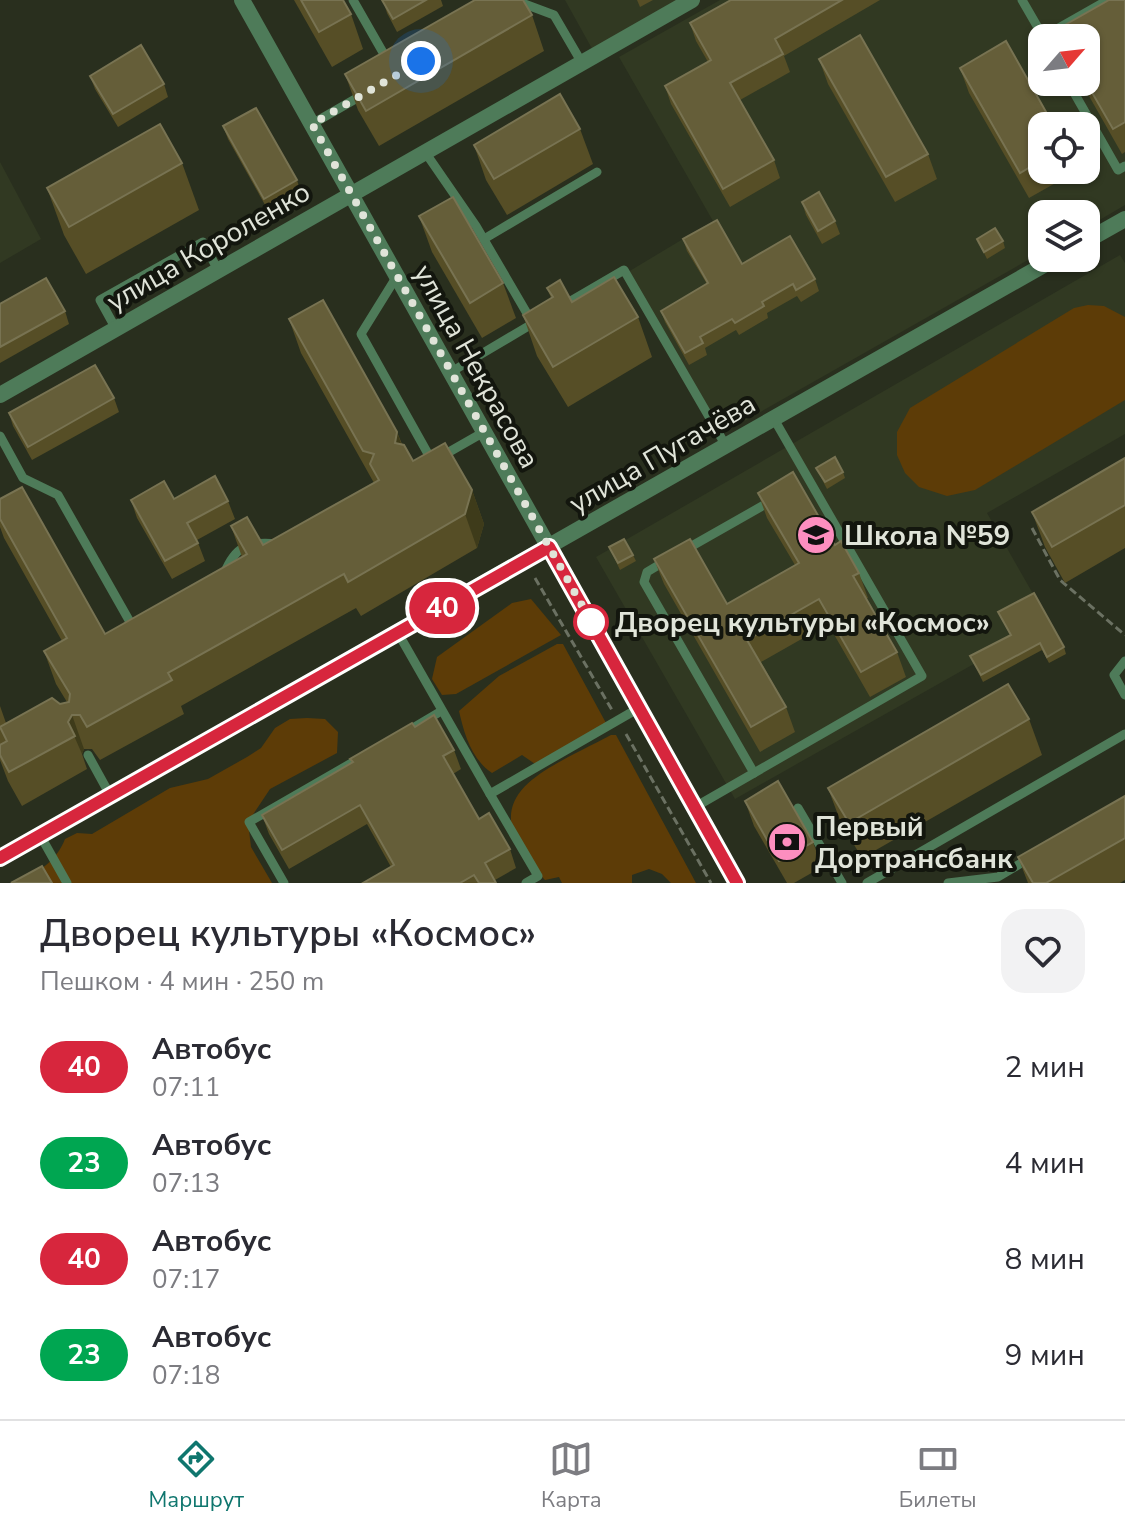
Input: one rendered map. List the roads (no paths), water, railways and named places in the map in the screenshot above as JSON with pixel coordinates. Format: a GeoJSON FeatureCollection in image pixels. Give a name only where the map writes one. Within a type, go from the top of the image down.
{"type":"FeatureCollection","features":[{"type":"Feature","properties":{"kind":"street","name":"улица Некрасова"},"geometry":{"type":"LineString","coordinates":[[242,0],[737,883]]}},
{"type":"Feature","properties":{"kind":"street","name":"улица Короленко"},"geometry":{"type":"LineString","coordinates":[[0,395],[582,63],[673,5],[692,0]]}},
{"type":"Feature","properties":{"kind":"street"},"geometry":{"type":"LineString","coordinates":[[1100,233],[1125,219]]}},
{"type":"Feature","properties":{"kind":"street","name":"улица Пугачёва"},"geometry":{"type":"LineString","coordinates":[[0,858],[1031,272]]}},
{"type":"Feature","properties":{"kind":"lane"},"geometry":{"type":"LineString","coordinates":[[353,0],[396,76]]}},
{"type":"Feature","properties":{"kind":"lane"},"geometry":{"type":"LineString","coordinates":[[1022,0],[1035,24]]}},
{"type":"Feature","properties":{"kind":"lane"},"geometry":{"type":"LineString","coordinates":[[1067,24],[1108,0]]}},
{"type":"Feature","properties":{"kind":"lane"},"geometry":{"type":"LineString","coordinates":[[509,11],[522,3],[554,15],[582,63]]}},
{"type":"Feature","properties":{"kind":"lane"},"geometry":{"type":"LineString","coordinates":[[312,124],[372,90]]}},
{"type":"Feature","properties":{"kind":"lane"},"geometry":{"type":"LineString","coordinates":[[1076,96],[1118,170],[1125,166]]}},
{"type":"Feature","properties":{"kind":"lane"},"geometry":{"type":"LineString","coordinates":[[425,152],[484,239],[533,323]]}},
{"type":"Feature","properties":{"kind":"lane"},"geometry":{"type":"LineString","coordinates":[[484,239],[597,172]]}},
{"type":"Feature","properties":{"kind":"lane"},"geometry":{"type":"LineString","coordinates":[[116,329],[100,300],[203,242],[218,270]]}},
{"type":"Feature","properties":{"kind":"lane"},"geometry":{"type":"LineString","coordinates":[[559,308],[624,270],[726,446]]}},
{"type":"Feature","properties":{"kind":"lane"},"geometry":{"type":"LineString","coordinates":[[397,276],[361,334],[427,464],[484,432]]}},
{"type":"Feature","properties":{"kind":"lane"},"geometry":{"type":"LineString","coordinates":[[651,317],[662,311]]}},
{"type":"Feature","properties":{"kind":"lane"},"geometry":{"type":"LineString","coordinates":[[451,372],[546,316]]}},
{"type":"Feature","properties":{"kind":"lane"},"geometry":{"type":"LineString","coordinates":[[695,807],[922,676],[774,419]]}},
{"type":"Feature","properties":{"kind":"lane"},"geometry":{"type":"LineString","coordinates":[[0,436],[23,478],[58,495],[134,629],[147,622]]}},
{"type":"Feature","properties":{"kind":"lane"},"geometry":{"type":"LineString","coordinates":[[795,487],[809,479]]}},
{"type":"Feature","properties":{"kind":"lane"},"geometry":{"type":"LineString","coordinates":[[754,773],[643,576],[782,494]]}},
{"type":"Feature","properties":{"kind":"lane"},"geometry":{"type":"LineString","coordinates":[[222,580],[231,555],[255,542],[284,545]]}},
{"type":"Feature","properties":{"kind":"lane"},"geometry":{"type":"LineString","coordinates":[[398,633],[538,876],[526,883]]}},
{"type":"Feature","properties":{"kind":"lane"},"geometry":{"type":"LineString","coordinates":[[1125,661],[1114,675],[1125,695]]}},
{"type":"Feature","properties":{"kind":"lane"},"geometry":{"type":"LineString","coordinates":[[490,794],[639,708]]}},
{"type":"Feature","properties":{"kind":"lane"},"geometry":{"type":"LineString","coordinates":[[401,735],[443,711]]}},
{"type":"Feature","properties":{"kind":"lane"},"geometry":{"type":"LineString","coordinates":[[867,883],[1125,734]]}},
{"type":"Feature","properties":{"kind":"lane"},"geometry":{"type":"LineString","coordinates":[[284,883],[249,822],[373,750]]}},
{"type":"Feature","properties":{"kind":"lane"},"geometry":{"type":"LineString","coordinates":[[88,755],[110,795]]}},
{"type":"Feature","properties":{"kind":"lane"},"geometry":{"type":"LineString","coordinates":[[798,808],[842,883]]}},
{"type":"Feature","properties":{"kind":"lane"},"geometry":{"type":"LineString","coordinates":[[40,835],[67,883]]}},
{"type":"Feature","properties":{"kind":"lane"},"geometry":{"type":"LineString","coordinates":[[948,883],[998,877],[1036,854]]}},
{"type":"Feature","properties":{"kind":"place","name":"Школа №59"},"geometry":{"type":"Point","coordinates":[816,535]}},
{"type":"Feature","properties":{"kind":"place","name":"Дворец культуры «Космос»"},"geometry":{"type":"Point","coordinates":[591,622]}},
{"type":"Feature","properties":{"kind":"place","name":"Первый Дортрансбанк"},"geometry":{"type":"Point","coordinates":[787,842]}}]}
